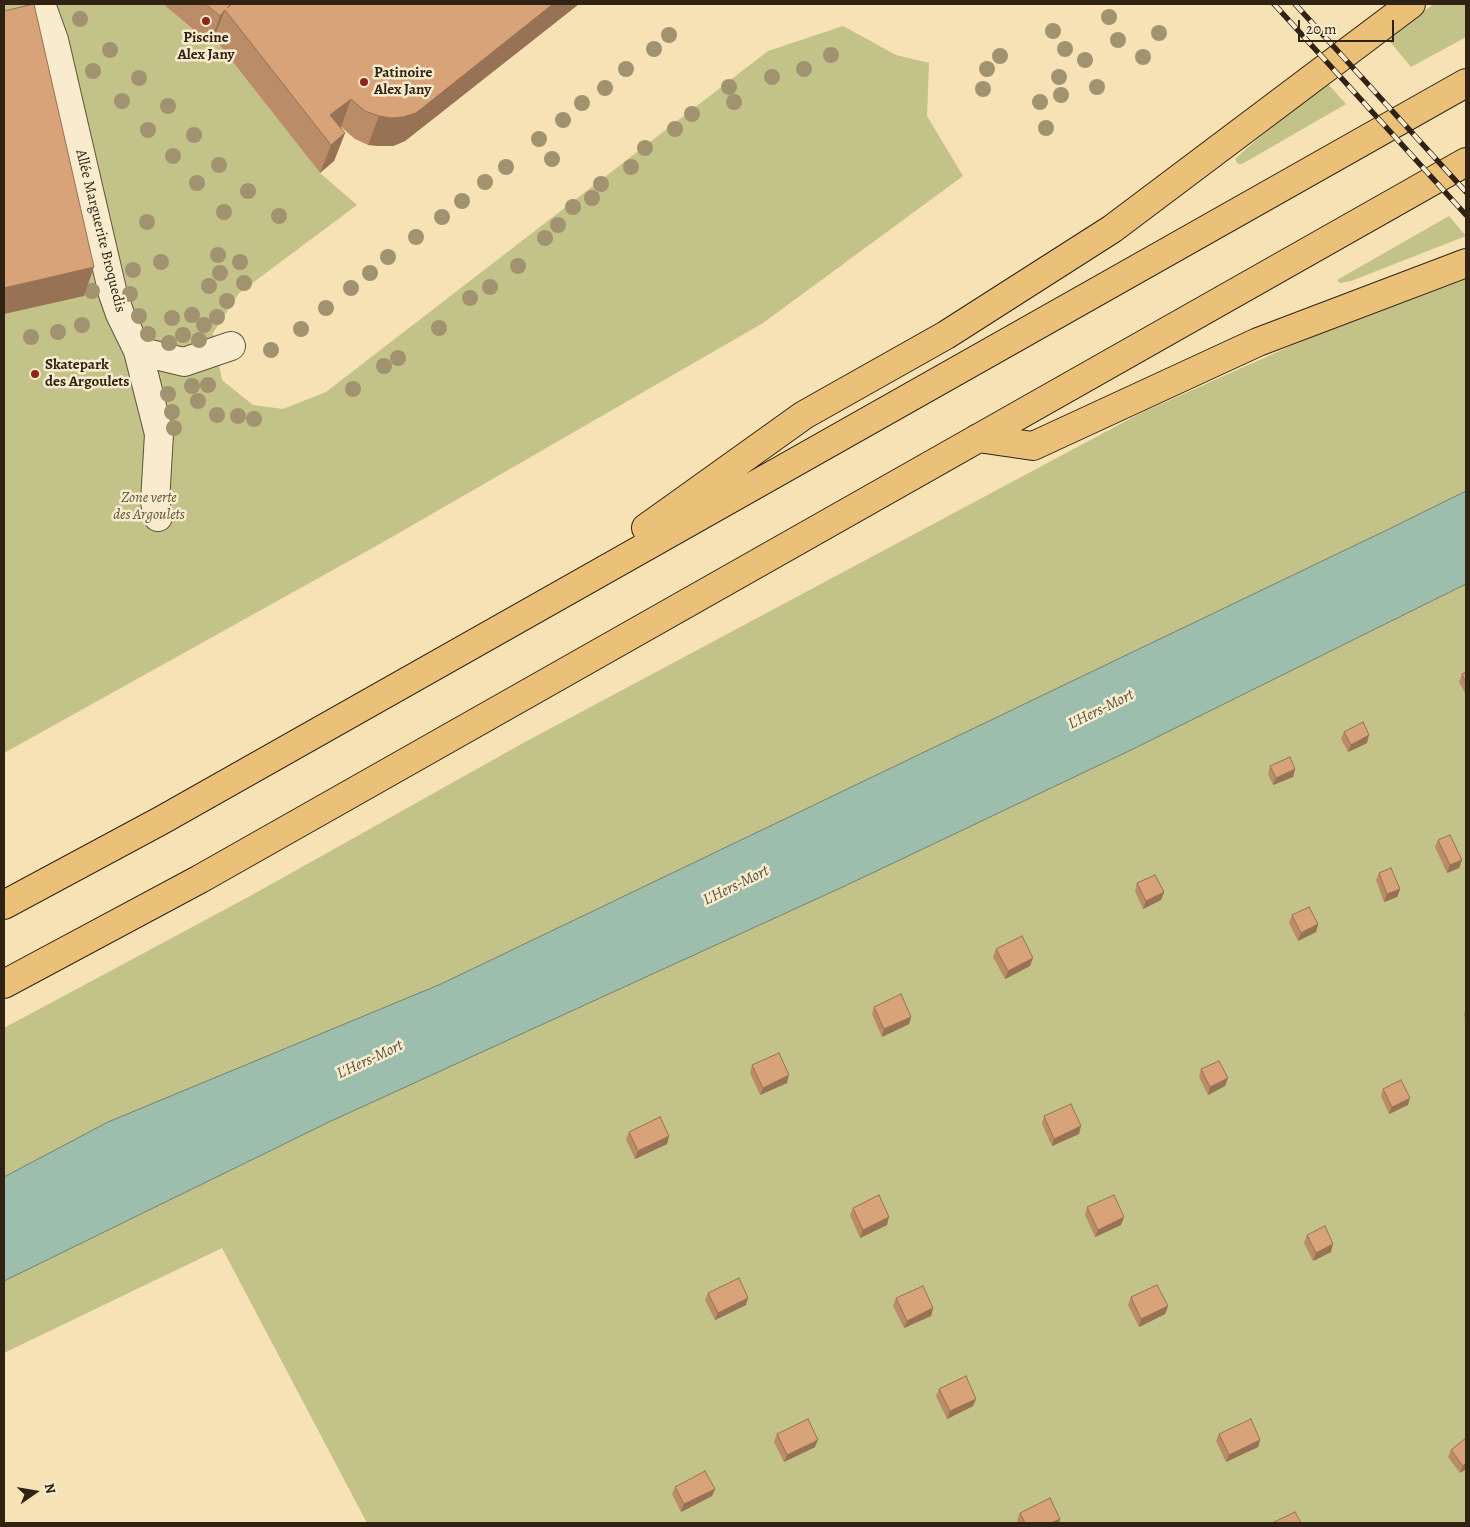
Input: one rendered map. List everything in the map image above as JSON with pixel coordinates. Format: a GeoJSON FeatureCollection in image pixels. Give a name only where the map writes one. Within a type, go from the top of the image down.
{"type":"FeatureCollection","features":[{"type":"Feature","properties":{"kind":"highway"},"geometry":{"type":"LineString","coordinates":[[530,611],[804,415],[946,335],[1112,229],[1411,4]]}},
{"type":"Feature","properties":{"kind":"highway"},"geometry":{"type":"LineString","coordinates":[[4,905],[162,820],[1466,82]]}},
{"type":"Feature","properties":{"kind":"highway"},"geometry":{"type":"LineString","coordinates":[[4,984],[200,879],[1466,162]]}},
{"type":"Feature","properties":{"kind":"highway"},"geometry":{"type":"LineString","coordinates":[[978,438],[1033,446],[1258,342],[1466,262]]}},
{"type":"Feature","properties":{"kind":"lane","name":"Allée Marguerite Broquedis"},"geometry":{"type":"LineString","coordinates":[[41,4],[54,40],[113,294],[120,314],[138,351],[159,434],[155,502],[158,518]]}},
{"type":"Feature","properties":{"kind":"lane"},"geometry":{"type":"LineString","coordinates":[[138,351],[184,362],[231,346]]}},
{"type":"Feature","properties":{"kind":"green space","name":"Zone verte des Argoulets"},"geometry":{"type":"Polygon","coordinates":[[[4,4],[163,4],[209,44],[214,38],[320,173],[357,205],[239,293],[213,333],[222,380],[253,405],[283,409],[326,392],[768,51],[843,26],[896,55],[929,63],[927,116],[963,176],[763,323],[385,541],[4,753],[4,4]]]}},
{"type":"Feature","properties":{"kind":"green space"},"geometry":{"type":"Polygon","coordinates":[[[1434,4],[1466,4],[1466,37],[1411,67],[1386,37],[1434,4]]]}},
{"type":"Feature","properties":{"kind":"green space"},"geometry":{"type":"Polygon","coordinates":[[[1327,83],[1346,104],[1242,164],[1238,164],[1235,159],[1327,83]]]}},
{"type":"Feature","properties":{"kind":"green space"},"geometry":{"type":"Polygon","coordinates":[[[1449,216],[1466,236],[1351,281],[1340,283],[1337,280],[1449,216]]]}},
{"type":"Feature","properties":{"kind":"green space"},"geometry":{"type":"Polygon","coordinates":[[[1466,278],[1466,491],[441,984],[108,1122],[4,1177],[4,1028],[252,895],[525,742],[1141,413],[1367,314],[1466,278]]]}},
{"type":"Feature","properties":{"kind":"green space"},"geometry":{"type":"Polygon","coordinates":[[[1466,584],[1466,1523],[367,1523],[222,1248],[4,1353],[4,1281],[329,1122],[847,885],[1129,751],[1466,584]]]}},
{"type":"Feature","properties":{"kind":"water","name":"L'Hers-Mort"},"geometry":{"type":"Polygon","coordinates":[[[1466,491],[1466,584],[1129,751],[847,885],[329,1122],[4,1281],[4,1177],[108,1122],[441,984],[1466,491]]]}},
{"type":"Feature","properties":{"kind":"building"},"geometry":{"type":"Polygon","coordinates":[[[34,4],[94,267],[4,288],[4,11],[34,4]]]}},
{"type":"Feature","properties":{"kind":"building","name":"Patinoire Alex Jany"},"geometry":{"type":"Polygon","coordinates":[[[206,4],[231,4],[227,8],[232,4],[553,4],[416,113],[391,118],[379,116],[365,111],[351,99],[330,115],[345,133],[331,145],[225,10],[220,16],[206,4]]]}},
{"type":"Feature","properties":{"kind":"building"},"geometry":{"type":"Polygon","coordinates":[[[1466,672],[1466,683],[1462,674],[1466,672]]]}},
{"type":"Feature","properties":{"kind":"building"},"geometry":{"type":"Polygon","coordinates":[[[1363,722],[1369,735],[1351,745],[1344,732],[1363,722]]]}},
{"type":"Feature","properties":{"kind":"building"},"geometry":{"type":"Polygon","coordinates":[[[1290,757],[1295,769],[1276,778],[1270,766],[1290,757]]]}},
{"type":"Feature","properties":{"kind":"building"},"geometry":{"type":"Polygon","coordinates":[[[1450,835],[1462,860],[1450,865],[1438,840],[1450,835]]]}},
{"type":"Feature","properties":{"kind":"building"},"geometry":{"type":"Polygon","coordinates":[[[1391,868],[1400,889],[1387,894],[1379,873],[1391,868]]]}},
{"type":"Feature","properties":{"kind":"building"},"geometry":{"type":"Polygon","coordinates":[[[1155,875],[1164,892],[1146,901],[1137,883],[1155,875]]]}},
{"type":"Feature","properties":{"kind":"building"},"geometry":{"type":"Polygon","coordinates":[[[1309,907],[1318,924],[1301,933],[1292,915],[1309,907]]]}},
{"type":"Feature","properties":{"kind":"building"},"geometry":{"type":"Polygon","coordinates":[[[1022,936],[1033,958],[1008,971],[996,949],[1022,936]]]}},
{"type":"Feature","properties":{"kind":"building"},"geometry":{"type":"Polygon","coordinates":[[[901,994],[911,1017],[884,1029],[874,1007],[901,994]]]}},
{"type":"Feature","properties":{"kind":"building"},"geometry":{"type":"Polygon","coordinates":[[[779,1053],[789,1075],[763,1088],[752,1065],[779,1053]]]}},
{"type":"Feature","properties":{"kind":"building"},"geometry":{"type":"Polygon","coordinates":[[[1219,1061],[1228,1078],[1210,1087],[1201,1069],[1219,1061]]]}},
{"type":"Feature","properties":{"kind":"building"},"geometry":{"type":"Polygon","coordinates":[[[1401,1080],[1410,1098],[1392,1107],[1383,1089],[1401,1080]]]}},
{"type":"Feature","properties":{"kind":"building"},"geometry":{"type":"Polygon","coordinates":[[[1071,1104],[1081,1126],[1054,1139],[1044,1116],[1071,1104]]]}},
{"type":"Feature","properties":{"kind":"building"},"geometry":{"type":"Polygon","coordinates":[[[660,1117],[669,1136],[638,1151],[629,1132],[660,1117]]]}},
{"type":"Feature","properties":{"kind":"building"},"geometry":{"type":"Polygon","coordinates":[[[879,1195],[889,1217],[863,1230],[853,1208],[879,1195]]]}},
{"type":"Feature","properties":{"kind":"building"},"geometry":{"type":"Polygon","coordinates":[[[1114,1195],[1124,1217],[1098,1230],[1087,1207],[1114,1195]]]}},
{"type":"Feature","properties":{"kind":"building"},"geometry":{"type":"Polygon","coordinates":[[[1325,1226],[1333,1244],[1316,1253],[1307,1235],[1325,1226]]]}},
{"type":"Feature","properties":{"kind":"building"},"geometry":{"type":"Polygon","coordinates":[[[739,1278],[748,1298],[718,1313],[708,1293],[739,1278]]]}},
{"type":"Feature","properties":{"kind":"building"},"geometry":{"type":"Polygon","coordinates":[[[1157,1285],[1168,1306],[1141,1319],[1131,1297],[1157,1285]]]}},
{"type":"Feature","properties":{"kind":"building"},"geometry":{"type":"Polygon","coordinates":[[[923,1286],[933,1308],[907,1321],[896,1298],[923,1286]]]}},
{"type":"Feature","properties":{"kind":"building"},"geometry":{"type":"Polygon","coordinates":[[[966,1376],[976,1399],[950,1411],[939,1389],[966,1376]]]}},
{"type":"Feature","properties":{"kind":"building"},"geometry":{"type":"Polygon","coordinates":[[[808,1419],[818,1440],[787,1455],[777,1434],[808,1419]]]}},
{"type":"Feature","properties":{"kind":"building"},"geometry":{"type":"Polygon","coordinates":[[[1251,1419],[1260,1440],[1229,1455],[1219,1434],[1251,1419]]]}},
{"type":"Feature","properties":{"kind":"building"},"geometry":{"type":"Polygon","coordinates":[[[1466,1438],[1466,1463],[1463,1466],[1451,1450],[1466,1438]]]}},
{"type":"Feature","properties":{"kind":"building"},"geometry":{"type":"Polygon","coordinates":[[[705,1471],[715,1489],[684,1504],[675,1487],[705,1471]]]}},
{"type":"Feature","properties":{"kind":"building"},"geometry":{"type":"Polygon","coordinates":[[[1050,1498],[1060,1519],[1051,1523],[1025,1523],[1020,1513],[1050,1498]]]}},
{"type":"Feature","properties":{"kind":"building"},"geometry":{"type":"Polygon","coordinates":[[[1295,1512],[1301,1523],[1272,1523],[1295,1512]]]}},
{"type":"Feature","properties":{"kind":"railway"},"geometry":{"type":"LineString","coordinates":[[1274,4],[1466,215]]}},
{"type":"Feature","properties":{"kind":"railway"},"geometry":{"type":"LineString","coordinates":[[1295,4],[1466,192]]}},
{"type":"Feature","properties":{"kind":"place","name":"Piscine Alex Jany"},"geometry":{"type":"Point","coordinates":[206,21]}},
{"type":"Feature","properties":{"kind":"place","name":"Patinoire Alex Jany"},"geometry":{"type":"Point","coordinates":[364,82]}},
{"type":"Feature","properties":{"kind":"place","name":"Skatepark des Argoulets"},"geometry":{"type":"Point","coordinates":[35,374]}}]}
